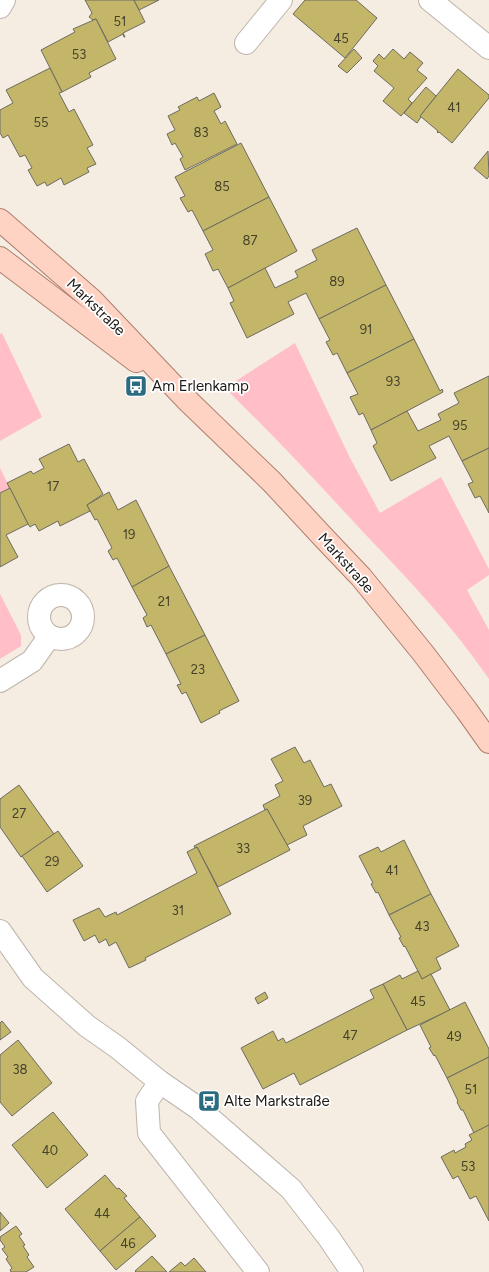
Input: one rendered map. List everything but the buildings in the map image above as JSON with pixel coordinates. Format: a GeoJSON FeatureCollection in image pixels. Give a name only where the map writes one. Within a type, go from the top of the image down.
{"type":"FeatureCollection","features":[{"type":"Feature","properties":{"kind":"main road","name":"Markstraße"},"geometry":{"type":"LineString","coordinates":[[0,220],[92,300],[186,399],[272,482],[360,577],[423,653],[489,742]]}},
{"type":"Feature","properties":{"kind":"main road","name":"Markstraße"},"geometry":{"type":"LineString","coordinates":[[0,258],[186,399]]}},
{"type":"Feature","properties":{"kind":"street"},"geometry":{"type":"LineString","coordinates":[[0,7],[4,0]]}},
{"type":"Feature","properties":{"kind":"street"},"geometry":{"type":"LineString","coordinates":[[246,43],[281,0]]}},
{"type":"Feature","properties":{"kind":"street"},"geometry":{"type":"LineString","coordinates":[[430,0],[489,48]]}},
{"type":"Feature","properties":{"kind":"street"},"geometry":{"type":"LineString","coordinates":[[78,318],[92,300]]}},
{"type":"Feature","properties":{"kind":"street"},"geometry":{"type":"LineString","coordinates":[[0,681],[32,661],[49,637]]}},
{"type":"Feature","properties":{"kind":"street"},"geometry":{"type":"LineString","coordinates":[[0,931],[33,978],[87,1026],[118,1047],[160,1082],[198,1108],[291,1189],[329,1238],[352,1272]]}},
{"type":"Feature","properties":{"kind":"street"},"geometry":{"type":"LineString","coordinates":[[160,1082],[147,1101],[149,1133],[258,1272]]}},
{"type":"Feature","properties":{"kind":"shaded area"},"geometry":{"type":"Polygon","coordinates":[[[2,333],[42,417],[0,441],[0,334],[2,333]]]}},
{"type":"Feature","properties":{"kind":"shaded area"},"geometry":{"type":"Polygon","coordinates":[[[295,343],[350,458],[380,513],[441,477],[489,569],[489,575],[467,590],[489,630],[489,679],[460,640],[413,585],[296,460],[225,388],[295,343]]]}},
{"type":"Feature","properties":{"kind":"shaded area"},"geometry":{"type":"Polygon","coordinates":[[[0,468],[10,488],[0,493],[0,468]]]}},
{"type":"Feature","properties":{"kind":"shaded area"},"geometry":{"type":"Polygon","coordinates":[[[0,594],[21,635],[21,646],[0,659],[0,594]]]}},
{"type":"Feature","properties":{"kind":"place","name":"Am Erlenkamp"},"geometry":{"type":"Point","coordinates":[136,386]}},
{"type":"Feature","properties":{"kind":"place","name":"Alte Markstraße"},"geometry":{"type":"Point","coordinates":[209,1101]}}]}
